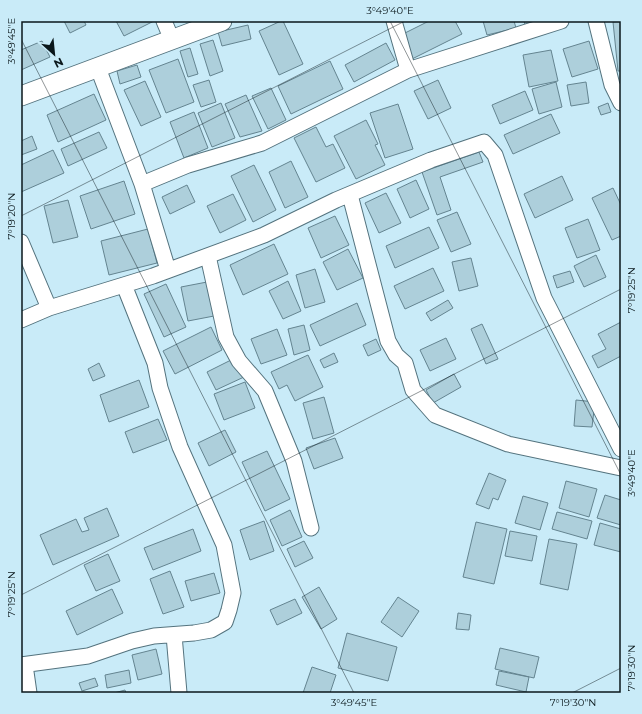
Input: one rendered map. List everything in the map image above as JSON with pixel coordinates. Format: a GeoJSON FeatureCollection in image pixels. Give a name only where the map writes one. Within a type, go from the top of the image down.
{"type":"FeatureCollection","features":[{"type":"Feature","properties":{"kind":"street"},"geometry":{"type":"LineString","coordinates":[[164,21],[172,40]]}},
{"type":"Feature","properties":{"kind":"street"},"geometry":{"type":"LineString","coordinates":[[21,96],[222,21]]}},
{"type":"Feature","properties":{"kind":"street"},"geometry":{"type":"LineString","coordinates":[[394,21],[408,70]]}},
{"type":"Feature","properties":{"kind":"street"},"geometry":{"type":"LineString","coordinates":[[142,184],[188,165],[262,142],[408,70],[561,21]]}},
{"type":"Feature","properties":{"kind":"street"},"geometry":{"type":"LineString","coordinates":[[596,21],[621,103]]}},
{"type":"Feature","properties":{"kind":"street"},"geometry":{"type":"LineString","coordinates":[[98,68],[142,184],[168,270]]}},
{"type":"Feature","properties":{"kind":"street"},"geometry":{"type":"LineString","coordinates":[[21,320],[49,308],[124,285],[264,235],[350,194],[431,160],[484,142],[495,155],[544,298],[621,450]]}},
{"type":"Feature","properties":{"kind":"street"},"geometry":{"type":"LineString","coordinates":[[350,194],[388,340],[396,355],[405,363],[413,390],[435,415],[508,444],[621,468]]}},
{"type":"Feature","properties":{"kind":"street"},"geometry":{"type":"LineString","coordinates":[[21,242],[49,308]]}},
{"type":"Feature","properties":{"kind":"street"},"geometry":{"type":"LineString","coordinates":[[208,256],[226,337],[239,361],[265,391],[294,462],[311,528]]}},
{"type":"Feature","properties":{"kind":"street"},"geometry":{"type":"LineString","coordinates":[[29,693],[23,665],[88,656],[154,636],[211,630],[225,622],[233,593],[224,545],[180,447],[160,388],[154,363],[124,285]]}},
{"type":"Feature","properties":{"kind":"street"},"geometry":{"type":"LineString","coordinates":[[174,635],[179,693]]}},
{"type":"Feature","properties":{"kind":"building"},"geometry":{"type":"Polygon","coordinates":[[[64,21],[84,21],[86,25],[70,33],[64,21]]]}},
{"type":"Feature","properties":{"kind":"building"},"geometry":{"type":"Polygon","coordinates":[[[116,21],[154,21],[124,36],[116,21]]]}},
{"type":"Feature","properties":{"kind":"building"},"geometry":{"type":"Polygon","coordinates":[[[283,21],[303,64],[279,75],[259,31],[283,21]]]}},
{"type":"Feature","properties":{"kind":"building"},"geometry":{"type":"Polygon","coordinates":[[[429,21],[455,21],[462,34],[412,59],[401,35],[429,21]]]}},
{"type":"Feature","properties":{"kind":"building"},"geometry":{"type":"Polygon","coordinates":[[[483,21],[514,21],[516,28],[487,35],[483,21]]]}},
{"type":"Feature","properties":{"kind":"building"},"geometry":{"type":"Polygon","coordinates":[[[524,21],[539,21],[525,25],[524,21]]]}},
{"type":"Feature","properties":{"kind":"building"},"geometry":{"type":"Polygon","coordinates":[[[621,21],[621,71],[618,71],[613,22],[621,21]]]}},
{"type":"Feature","properties":{"kind":"building"},"geometry":{"type":"Polygon","coordinates":[[[248,25],[251,39],[222,46],[218,32],[248,25]]]}},
{"type":"Feature","properties":{"kind":"building"},"geometry":{"type":"Polygon","coordinates":[[[213,40],[223,71],[210,76],[200,44],[213,40]]]}},
{"type":"Feature","properties":{"kind":"building"},"geometry":{"type":"Polygon","coordinates":[[[42,41],[50,57],[21,70],[21,50],[42,41]]]}},
{"type":"Feature","properties":{"kind":"building"},"geometry":{"type":"Polygon","coordinates":[[[589,41],[598,69],[572,77],[563,49],[589,41]]]}},
{"type":"Feature","properties":{"kind":"building"},"geometry":{"type":"Polygon","coordinates":[[[386,43],[395,60],[354,82],[345,65],[386,43]]]}},
{"type":"Feature","properties":{"kind":"building"},"geometry":{"type":"Polygon","coordinates":[[[190,48],[198,74],[188,77],[180,51],[190,48]]]}},
{"type":"Feature","properties":{"kind":"building"},"geometry":{"type":"Polygon","coordinates":[[[551,50],[558,81],[529,87],[523,55],[551,50]]]}},
{"type":"Feature","properties":{"kind":"building"},"geometry":{"type":"Polygon","coordinates":[[[178,59],[194,102],[166,113],[149,70],[178,59]]]}},
{"type":"Feature","properties":{"kind":"building"},"geometry":{"type":"Polygon","coordinates":[[[330,61],[343,89],[291,114],[278,86],[330,61]]]}},
{"type":"Feature","properties":{"kind":"building"},"geometry":{"type":"Polygon","coordinates":[[[137,65],[141,77],[120,84],[117,71],[137,65]]]}},
{"type":"Feature","properties":{"kind":"building"},"geometry":{"type":"Polygon","coordinates":[[[209,80],[216,102],[201,107],[193,85],[209,80]]]}},
{"type":"Feature","properties":{"kind":"building"},"geometry":{"type":"Polygon","coordinates":[[[438,80],[451,108],[428,119],[414,91],[438,80]]]}},
{"type":"Feature","properties":{"kind":"building"},"geometry":{"type":"Polygon","coordinates":[[[145,81],[161,117],[141,126],[124,90],[145,81]]]}},
{"type":"Feature","properties":{"kind":"building"},"geometry":{"type":"Polygon","coordinates":[[[556,82],[562,107],[539,114],[532,89],[556,82]]]}},
{"type":"Feature","properties":{"kind":"building"},"geometry":{"type":"Polygon","coordinates":[[[586,82],[589,103],[571,106],[567,85],[586,82]]]}},
{"type":"Feature","properties":{"kind":"building"},"geometry":{"type":"Polygon","coordinates":[[[271,88],[286,120],[268,129],[252,96],[271,88]]]}},
{"type":"Feature","properties":{"kind":"building"},"geometry":{"type":"Polygon","coordinates":[[[525,91],[533,110],[500,124],[492,105],[525,91]]]}},
{"type":"Feature","properties":{"kind":"building"},"geometry":{"type":"Polygon","coordinates":[[[94,94],[106,120],[58,142],[47,115],[94,94]]]}},
{"type":"Feature","properties":{"kind":"building"},"geometry":{"type":"Polygon","coordinates":[[[246,95],[262,131],[240,137],[225,104],[246,95]]]}},
{"type":"Feature","properties":{"kind":"building"},"geometry":{"type":"Polygon","coordinates":[[[221,103],[235,138],[212,147],[198,113],[221,103]]]}},
{"type":"Feature","properties":{"kind":"building"},"geometry":{"type":"Polygon","coordinates":[[[608,103],[611,112],[601,115],[598,107],[608,103]]]}},
{"type":"Feature","properties":{"kind":"building"},"geometry":{"type":"Polygon","coordinates":[[[398,104],[413,149],[385,158],[370,113],[398,104]]]}},
{"type":"Feature","properties":{"kind":"building"},"geometry":{"type":"Polygon","coordinates":[[[194,112],[208,148],[184,158],[170,122],[194,112]]]}},
{"type":"Feature","properties":{"kind":"building"},"geometry":{"type":"Polygon","coordinates":[[[551,114],[560,133],[513,154],[504,135],[551,114]]]}},
{"type":"Feature","properties":{"kind":"building"},"geometry":{"type":"Polygon","coordinates":[[[366,120],[378,144],[375,145],[385,165],[356,179],[334,136],[366,120]]]}},
{"type":"Feature","properties":{"kind":"building"},"geometry":{"type":"Polygon","coordinates":[[[316,127],[326,147],[333,144],[345,168],[316,182],[294,138],[316,127]]]}},
{"type":"Feature","properties":{"kind":"building"},"geometry":{"type":"Polygon","coordinates":[[[99,132],[107,148],[68,166],[61,149],[99,132]]]}},
{"type":"Feature","properties":{"kind":"building"},"geometry":{"type":"Polygon","coordinates":[[[32,136],[37,149],[21,155],[21,141],[32,136]]]}},
{"type":"Feature","properties":{"kind":"building"},"geometry":{"type":"Polygon","coordinates":[[[53,150],[64,173],[21,192],[21,165],[53,150]]]}},
{"type":"Feature","properties":{"kind":"building"},"geometry":{"type":"Polygon","coordinates":[[[479,152],[483,162],[440,177],[451,210],[437,215],[422,172],[479,152]]]}},
{"type":"Feature","properties":{"kind":"building"},"geometry":{"type":"Polygon","coordinates":[[[291,161],[308,197],[285,208],[269,172],[291,161]]]}},
{"type":"Feature","properties":{"kind":"building"},"geometry":{"type":"Polygon","coordinates":[[[254,165],[276,210],[253,222],[231,176],[254,165]]]}},
{"type":"Feature","properties":{"kind":"building"},"geometry":{"type":"Polygon","coordinates":[[[562,176],[573,200],[535,218],[524,194],[562,176]]]}},
{"type":"Feature","properties":{"kind":"building"},"geometry":{"type":"Polygon","coordinates":[[[416,180],[429,209],[410,218],[397,189],[416,180]]]}},
{"type":"Feature","properties":{"kind":"building"},"geometry":{"type":"Polygon","coordinates":[[[124,181],[135,214],[91,229],[80,196],[124,181]]]}},
{"type":"Feature","properties":{"kind":"building"},"geometry":{"type":"Polygon","coordinates":[[[187,185],[195,202],[170,214],[162,197],[187,185]]]}},
{"type":"Feature","properties":{"kind":"building"},"geometry":{"type":"Polygon","coordinates":[[[613,188],[621,205],[621,236],[612,240],[592,198],[613,188]]]}},
{"type":"Feature","properties":{"kind":"building"},"geometry":{"type":"Polygon","coordinates":[[[386,193],[401,223],[379,233],[365,203],[386,193]]]}},
{"type":"Feature","properties":{"kind":"building"},"geometry":{"type":"Polygon","coordinates":[[[233,194],[246,220],[220,233],[207,206],[233,194]]]}},
{"type":"Feature","properties":{"kind":"building"},"geometry":{"type":"Polygon","coordinates":[[[68,200],[78,237],[53,243],[44,206],[68,200]]]}},
{"type":"Feature","properties":{"kind":"building"},"geometry":{"type":"Polygon","coordinates":[[[457,212],[471,244],[451,252],[437,220],[457,212]]]}},
{"type":"Feature","properties":{"kind":"building"},"geometry":{"type":"Polygon","coordinates":[[[335,216],[349,245],[321,258],[308,228],[335,216]]]}},
{"type":"Feature","properties":{"kind":"building"},"geometry":{"type":"Polygon","coordinates":[[[588,219],[600,250],[577,258],[565,228],[588,219]]]}},
{"type":"Feature","properties":{"kind":"building"},"geometry":{"type":"Polygon","coordinates":[[[429,227],[439,248],[395,268],[386,246],[429,227]]]}},
{"type":"Feature","properties":{"kind":"building"},"geometry":{"type":"Polygon","coordinates":[[[148,229],[157,263],[109,275],[101,241],[148,229]]]}},
{"type":"Feature","properties":{"kind":"building"},"geometry":{"type":"Polygon","coordinates":[[[274,244],[288,274],[243,295],[230,265],[274,244]]]}},
{"type":"Feature","properties":{"kind":"building"},"geometry":{"type":"Polygon","coordinates":[[[348,249],[363,278],[337,290],[323,262],[348,249]]]}},
{"type":"Feature","properties":{"kind":"building"},"geometry":{"type":"Polygon","coordinates":[[[596,255],[606,277],[584,287],[574,266],[596,255]]]}},
{"type":"Feature","properties":{"kind":"building"},"geometry":{"type":"Polygon","coordinates":[[[471,258],[478,286],[459,291],[452,262],[471,258]]]}},
{"type":"Feature","properties":{"kind":"building"},"geometry":{"type":"Polygon","coordinates":[[[433,268],[444,291],[405,309],[394,286],[433,268]]]}},
{"type":"Feature","properties":{"kind":"building"},"geometry":{"type":"Polygon","coordinates":[[[315,269],[325,302],[305,308],[296,275],[315,269]]]}},
{"type":"Feature","properties":{"kind":"building"},"geometry":{"type":"Polygon","coordinates":[[[570,271],[574,282],[557,288],[553,276],[570,271]]]}},
{"type":"Feature","properties":{"kind":"building"},"geometry":{"type":"Polygon","coordinates":[[[288,281],[301,311],[283,319],[269,291],[288,281]]]}},
{"type":"Feature","properties":{"kind":"building"},"geometry":{"type":"Polygon","coordinates":[[[207,282],[214,316],[188,321],[181,287],[207,282]]]}},
{"type":"Feature","properties":{"kind":"building"},"geometry":{"type":"Polygon","coordinates":[[[166,284],[186,327],[164,337],[144,294],[166,284]]]}},
{"type":"Feature","properties":{"kind":"building"},"geometry":{"type":"Polygon","coordinates":[[[448,300],[453,308],[431,321],[426,313],[448,300]]]}},
{"type":"Feature","properties":{"kind":"building"},"geometry":{"type":"Polygon","coordinates":[[[357,303],[366,325],[320,346],[310,325],[357,303]]]}},
{"type":"Feature","properties":{"kind":"building"},"geometry":{"type":"Polygon","coordinates":[[[621,322],[621,356],[598,368],[592,356],[606,349],[598,334],[621,322]]]}},
{"type":"Feature","properties":{"kind":"building"},"geometry":{"type":"Polygon","coordinates":[[[482,324],[498,359],[486,364],[471,329],[482,324]]]}},
{"type":"Feature","properties":{"kind":"building"},"geometry":{"type":"Polygon","coordinates":[[[304,325],[310,350],[294,355],[288,329],[304,325]]]}},
{"type":"Feature","properties":{"kind":"building"},"geometry":{"type":"Polygon","coordinates":[[[211,327],[222,350],[175,374],[163,351],[211,327]]]}},
{"type":"Feature","properties":{"kind":"building"},"geometry":{"type":"Polygon","coordinates":[[[277,329],[287,355],[261,364],[251,339],[277,329]]]}},
{"type":"Feature","properties":{"kind":"building"},"geometry":{"type":"Polygon","coordinates":[[[446,338],[456,359],[430,371],[420,350],[446,338]]]}},
{"type":"Feature","properties":{"kind":"building"},"geometry":{"type":"Polygon","coordinates":[[[376,339],[381,350],[368,356],[363,345],[376,339]]]}},
{"type":"Feature","properties":{"kind":"building"},"geometry":{"type":"Polygon","coordinates":[[[334,353],[338,362],[324,368],[320,360],[334,353]]]}},
{"type":"Feature","properties":{"kind":"building"},"geometry":{"type":"Polygon","coordinates":[[[308,355],[323,387],[295,401],[287,385],[279,389],[271,372],[308,355]]]}},
{"type":"Feature","properties":{"kind":"building"},"geometry":{"type":"Polygon","coordinates":[[[235,358],[244,377],[216,390],[207,372],[235,358]]]}},
{"type":"Feature","properties":{"kind":"building"},"geometry":{"type":"Polygon","coordinates":[[[99,363],[105,376],[93,381],[88,369],[99,363]]]}},
{"type":"Feature","properties":{"kind":"building"},"geometry":{"type":"Polygon","coordinates":[[[454,374],[461,387],[433,403],[426,390],[454,374]]]}},
{"type":"Feature","properties":{"kind":"building"},"geometry":{"type":"Polygon","coordinates":[[[139,380],[149,407],[109,422],[100,395],[139,380]]]}},
{"type":"Feature","properties":{"kind":"building"},"geometry":{"type":"Polygon","coordinates":[[[245,382],[255,408],[224,420],[214,394],[245,382]]]}},
{"type":"Feature","properties":{"kind":"building"},"geometry":{"type":"Polygon","coordinates":[[[324,397],[334,433],[313,439],[303,403],[324,397]]]}},
{"type":"Feature","properties":{"kind":"building"},"geometry":{"type":"Polygon","coordinates":[[[576,400],[595,402],[592,427],[574,426],[576,400]]]}},
{"type":"Feature","properties":{"kind":"building"},"geometry":{"type":"Polygon","coordinates":[[[158,419],[167,440],[133,453],[125,432],[158,419]]]}},
{"type":"Feature","properties":{"kind":"building"},"geometry":{"type":"Polygon","coordinates":[[[225,430],[236,452],[209,466],[198,443],[225,430]]]}},
{"type":"Feature","properties":{"kind":"building"},"geometry":{"type":"Polygon","coordinates":[[[335,438],[343,458],[314,469],[306,448],[335,438]]]}},
{"type":"Feature","properties":{"kind":"building"},"geometry":{"type":"Polygon","coordinates":[[[267,451],[290,499],[265,511],[242,462],[267,451]]]}},
{"type":"Feature","properties":{"kind":"building"},"geometry":{"type":"Polygon","coordinates":[[[489,473],[506,480],[498,500],[493,498],[489,509],[476,504],[489,473]]]}},
{"type":"Feature","properties":{"kind":"building"},"geometry":{"type":"Polygon","coordinates":[[[566,481],[597,489],[589,517],[559,508],[566,481]]]}},
{"type":"Feature","properties":{"kind":"building"},"geometry":{"type":"Polygon","coordinates":[[[605,495],[621,500],[621,525],[597,518],[605,495]]]}},
{"type":"Feature","properties":{"kind":"building"},"geometry":{"type":"Polygon","coordinates":[[[523,496],[548,503],[540,530],[515,523],[523,496]]]}},
{"type":"Feature","properties":{"kind":"building"},"geometry":{"type":"Polygon","coordinates":[[[107,508],[119,536],[53,565],[40,535],[76,519],[82,532],[89,530],[84,518],[107,508]]]}},
{"type":"Feature","properties":{"kind":"building"},"geometry":{"type":"Polygon","coordinates":[[[290,510],[302,537],[282,546],[270,520],[290,510]]]}},
{"type":"Feature","properties":{"kind":"building"},"geometry":{"type":"Polygon","coordinates":[[[557,512],[592,521],[587,539],[552,529],[557,512]]]}},
{"type":"Feature","properties":{"kind":"building"},"geometry":{"type":"Polygon","coordinates":[[[264,521],[274,551],[250,560],[240,530],[264,521]]]}},
{"type":"Feature","properties":{"kind":"building"},"geometry":{"type":"Polygon","coordinates":[[[476,522],[507,529],[494,584],[463,577],[476,522]]]}},
{"type":"Feature","properties":{"kind":"building"},"geometry":{"type":"Polygon","coordinates":[[[600,523],[621,529],[621,552],[594,545],[600,523]]]}},
{"type":"Feature","properties":{"kind":"building"},"geometry":{"type":"Polygon","coordinates":[[[193,529],[201,551],[153,570],[144,548],[193,529]]]}},
{"type":"Feature","properties":{"kind":"building"},"geometry":{"type":"Polygon","coordinates":[[[510,531],[537,536],[532,561],[505,556],[510,531]]]}},
{"type":"Feature","properties":{"kind":"building"},"geometry":{"type":"Polygon","coordinates":[[[549,539],[577,544],[568,590],[540,584],[549,539]]]}},
{"type":"Feature","properties":{"kind":"building"},"geometry":{"type":"Polygon","coordinates":[[[304,541],[313,558],[295,567],[287,549],[304,541]]]}},
{"type":"Feature","properties":{"kind":"building"},"geometry":{"type":"Polygon","coordinates":[[[108,554],[120,581],[96,591],[84,565],[108,554]]]}},
{"type":"Feature","properties":{"kind":"building"},"geometry":{"type":"Polygon","coordinates":[[[170,571],[184,607],[163,614],[150,579],[170,571]]]}},
{"type":"Feature","properties":{"kind":"building"},"geometry":{"type":"Polygon","coordinates":[[[214,573],[220,593],[191,601],[185,581],[214,573]]]}},
{"type":"Feature","properties":{"kind":"building"},"geometry":{"type":"Polygon","coordinates":[[[319,587],[337,619],[321,629],[302,597],[319,587]]]}},
{"type":"Feature","properties":{"kind":"building"},"geometry":{"type":"Polygon","coordinates":[[[112,589],[123,613],[77,635],[66,611],[112,589]]]}},
{"type":"Feature","properties":{"kind":"building"},"geometry":{"type":"Polygon","coordinates":[[[398,597],[419,611],[402,637],[381,622],[398,597]]]}},
{"type":"Feature","properties":{"kind":"building"},"geometry":{"type":"Polygon","coordinates":[[[295,599],[302,613],[277,625],[270,610],[295,599]]]}},
{"type":"Feature","properties":{"kind":"building"},"geometry":{"type":"Polygon","coordinates":[[[458,613],[471,615],[469,630],[456,629],[458,613]]]}},
{"type":"Feature","properties":{"kind":"building"},"geometry":{"type":"Polygon","coordinates":[[[347,633],[397,647],[388,681],[338,668],[347,633]]]}},
{"type":"Feature","properties":{"kind":"building"},"geometry":{"type":"Polygon","coordinates":[[[500,648],[539,657],[534,678],[495,669],[500,648]]]}},
{"type":"Feature","properties":{"kind":"building"},"geometry":{"type":"Polygon","coordinates":[[[156,649],[162,674],[138,680],[132,655],[156,649]]]}},
{"type":"Feature","properties":{"kind":"building"},"geometry":{"type":"Polygon","coordinates":[[[312,667],[336,675],[330,693],[303,693],[312,667]]]}},
{"type":"Feature","properties":{"kind":"building"},"geometry":{"type":"Polygon","coordinates":[[[129,670],[131,683],[107,688],[105,675],[129,670]]]}},
{"type":"Feature","properties":{"kind":"building"},"geometry":{"type":"Polygon","coordinates":[[[499,671],[529,677],[526,692],[496,685],[499,671]]]}},
{"type":"Feature","properties":{"kind":"building"},"geometry":{"type":"Polygon","coordinates":[[[95,678],[98,686],[82,691],[79,683],[95,678]]]}},
{"type":"Feature","properties":{"kind":"building"},"geometry":{"type":"Polygon","coordinates":[[[125,690],[126,693],[114,693],[125,690]]]}}]}
